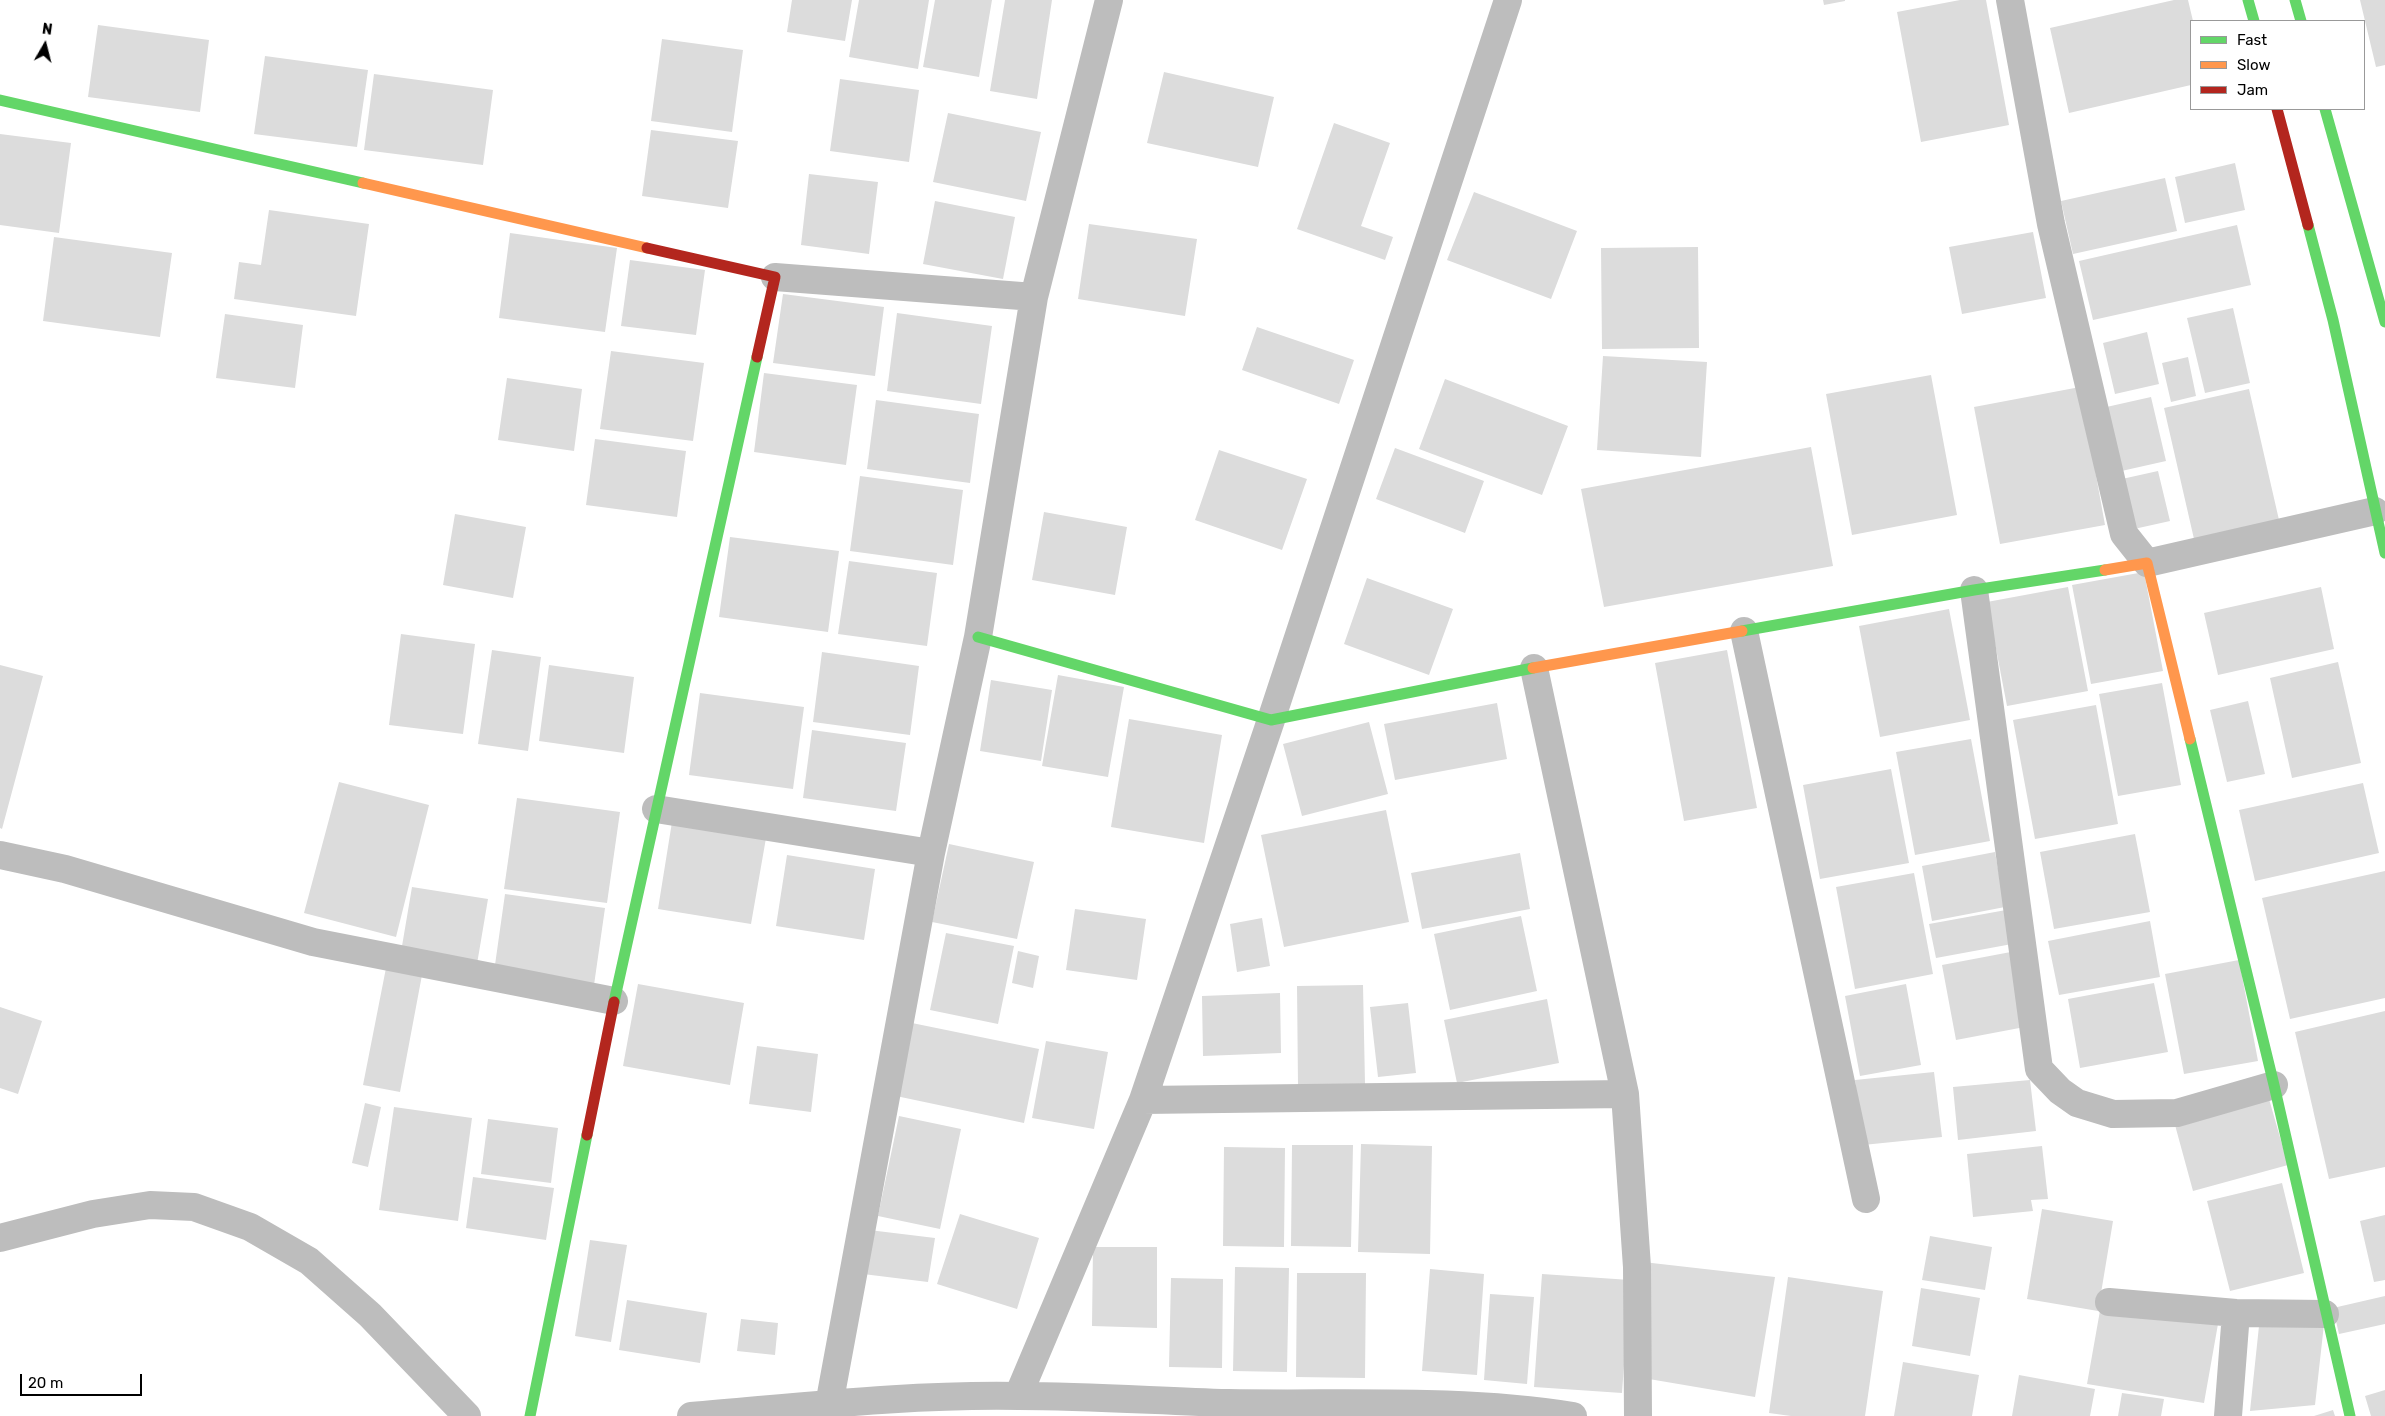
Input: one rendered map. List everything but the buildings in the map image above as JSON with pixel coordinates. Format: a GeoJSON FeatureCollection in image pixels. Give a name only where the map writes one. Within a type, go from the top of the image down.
{"type":"FeatureCollection","features":[{"type":"Feature","properties":{"kind":"street"},"geometry":{"type":"LineString","coordinates":[[829,1405],[931,853],[978,637],[1034,297],[1110,0]]}},
{"type":"Feature","properties":{"kind":"street"},"geometry":{"type":"LineString","coordinates":[[1018,1396],[1143,1100],[1271,720],[1508,0]]}},
{"type":"Feature","properties":{"kind":"street"},"geometry":{"type":"LineString","coordinates":[[2010,0],[2051,224],[2124,534],[2147,563],[2274,1085],[2325,1314],[2350,1416]]}},
{"type":"Feature","properties":{"kind":"street"},"geometry":{"type":"LineString","coordinates":[[2248,0],[2254,20]]}},
{"type":"Feature","properties":{"kind":"street"},"geometry":{"type":"LineString","coordinates":[[2295,0],[2301,20]]}},
{"type":"Feature","properties":{"kind":"street"},"geometry":{"type":"LineString","coordinates":[[0,100],[775,277],[1034,297]]}},
{"type":"Feature","properties":{"kind":"street"},"geometry":{"type":"LineString","coordinates":[[2277,110],[2333,320],[2385,553]]}},
{"type":"Feature","properties":{"kind":"street"},"geometry":{"type":"LineString","coordinates":[[2325,110],[2385,322]]}},
{"type":"Feature","properties":{"kind":"street"},"geometry":{"type":"LineString","coordinates":[[530,1416],[614,1000],[775,277]]}},
{"type":"Feature","properties":{"kind":"street"},"geometry":{"type":"LineString","coordinates":[[978,637],[1271,720],[1534,668],[1974,590],[2147,563],[2375,511]]}},
{"type":"Feature","properties":{"kind":"street"},"geometry":{"type":"LineString","coordinates":[[1974,590],[2039,1069],[2060,1092],[2077,1103],[2113,1114],[2178,1113],[2274,1085]]}},
{"type":"Feature","properties":{"kind":"street"},"geometry":{"type":"LineString","coordinates":[[1744,631],[1866,1199]]}},
{"type":"Feature","properties":{"kind":"street"},"geometry":{"type":"LineString","coordinates":[[1534,668],[1625,1094],[1637,1267],[1638,1416]]}},
{"type":"Feature","properties":{"kind":"street"},"geometry":{"type":"LineString","coordinates":[[656,808],[931,853]]}},
{"type":"Feature","properties":{"kind":"street"},"geometry":{"type":"LineString","coordinates":[[0,855],[65,869],[313,942],[614,1000]]}},
{"type":"Feature","properties":{"kind":"street"},"geometry":{"type":"LineString","coordinates":[[1143,1100],[1625,1094]]}},
{"type":"Feature","properties":{"kind":"street"},"geometry":{"type":"LineString","coordinates":[[0,1238],[93,1214],[150,1205],[194,1207],[250,1228],[309,1261],[370,1315],[467,1416]]}},
{"type":"Feature","properties":{"kind":"street"},"geometry":{"type":"LineString","coordinates":[[2109,1302],[2236,1313],[2325,1314]]}},
{"type":"Feature","properties":{"kind":"street"},"geometry":{"type":"LineString","coordinates":[[2228,1416],[2236,1313]]}},
{"type":"Feature","properties":{"kind":"street"},"geometry":{"type":"LineString","coordinates":[[691,1416],[829,1405],[935,1407],[1018,1396],[1228,1409],[1408,1402],[1573,1416]]}},
{"type":"Feature","properties":{"kind":"traffic: fast"},"geometry":{"type":"LineString","coordinates":[[2248,0],[2254,20]]}},
{"type":"Feature","properties":{"kind":"traffic: fast"},"geometry":{"type":"LineString","coordinates":[[2295,0],[2301,20]]}},
{"type":"Feature","properties":{"kind":"traffic: fast"},"geometry":{"type":"LineString","coordinates":[[0,100],[363,183]]}},
{"type":"Feature","properties":{"kind":"traffic: fast"},"geometry":{"type":"LineString","coordinates":[[2325,110],[2385,322]]}},
{"type":"Feature","properties":{"kind":"traffic: fast"},"geometry":{"type":"LineString","coordinates":[[2308,225],[2333,320],[2385,553]]}},
{"type":"Feature","properties":{"kind":"traffic: fast"},"geometry":{"type":"LineString","coordinates":[[614,1002],[757,357]]}},
{"type":"Feature","properties":{"kind":"traffic: fast"},"geometry":{"type":"LineString","coordinates":[[1742,631],[1974,590],[2105,570]]}},
{"type":"Feature","properties":{"kind":"traffic: fast"},"geometry":{"type":"LineString","coordinates":[[978,637],[1271,720],[1533,668]]}},
{"type":"Feature","properties":{"kind":"traffic: fast"},"geometry":{"type":"LineString","coordinates":[[2190,739],[2274,1085],[2350,1416]]}},
{"type":"Feature","properties":{"kind":"traffic: fast"},"geometry":{"type":"LineString","coordinates":[[530,1416],[587,1135]]}},
{"type":"Feature","properties":{"kind":"traffic: slow"},"geometry":{"type":"LineString","coordinates":[[363,183],[647,248]]}},
{"type":"Feature","properties":{"kind":"traffic: slow"},"geometry":{"type":"LineString","coordinates":[[2105,570],[2147,563],[2190,739]]}},
{"type":"Feature","properties":{"kind":"traffic: slow"},"geometry":{"type":"LineString","coordinates":[[1533,668],[1742,631]]}},
{"type":"Feature","properties":{"kind":"traffic: jam"},"geometry":{"type":"LineString","coordinates":[[2277,110],[2308,225]]}},
{"type":"Feature","properties":{"kind":"traffic: jam"},"geometry":{"type":"LineString","coordinates":[[647,248],[775,277],[757,357]]}},
{"type":"Feature","properties":{"kind":"traffic: jam"},"geometry":{"type":"LineString","coordinates":[[587,1135],[614,1002]]}}]}
